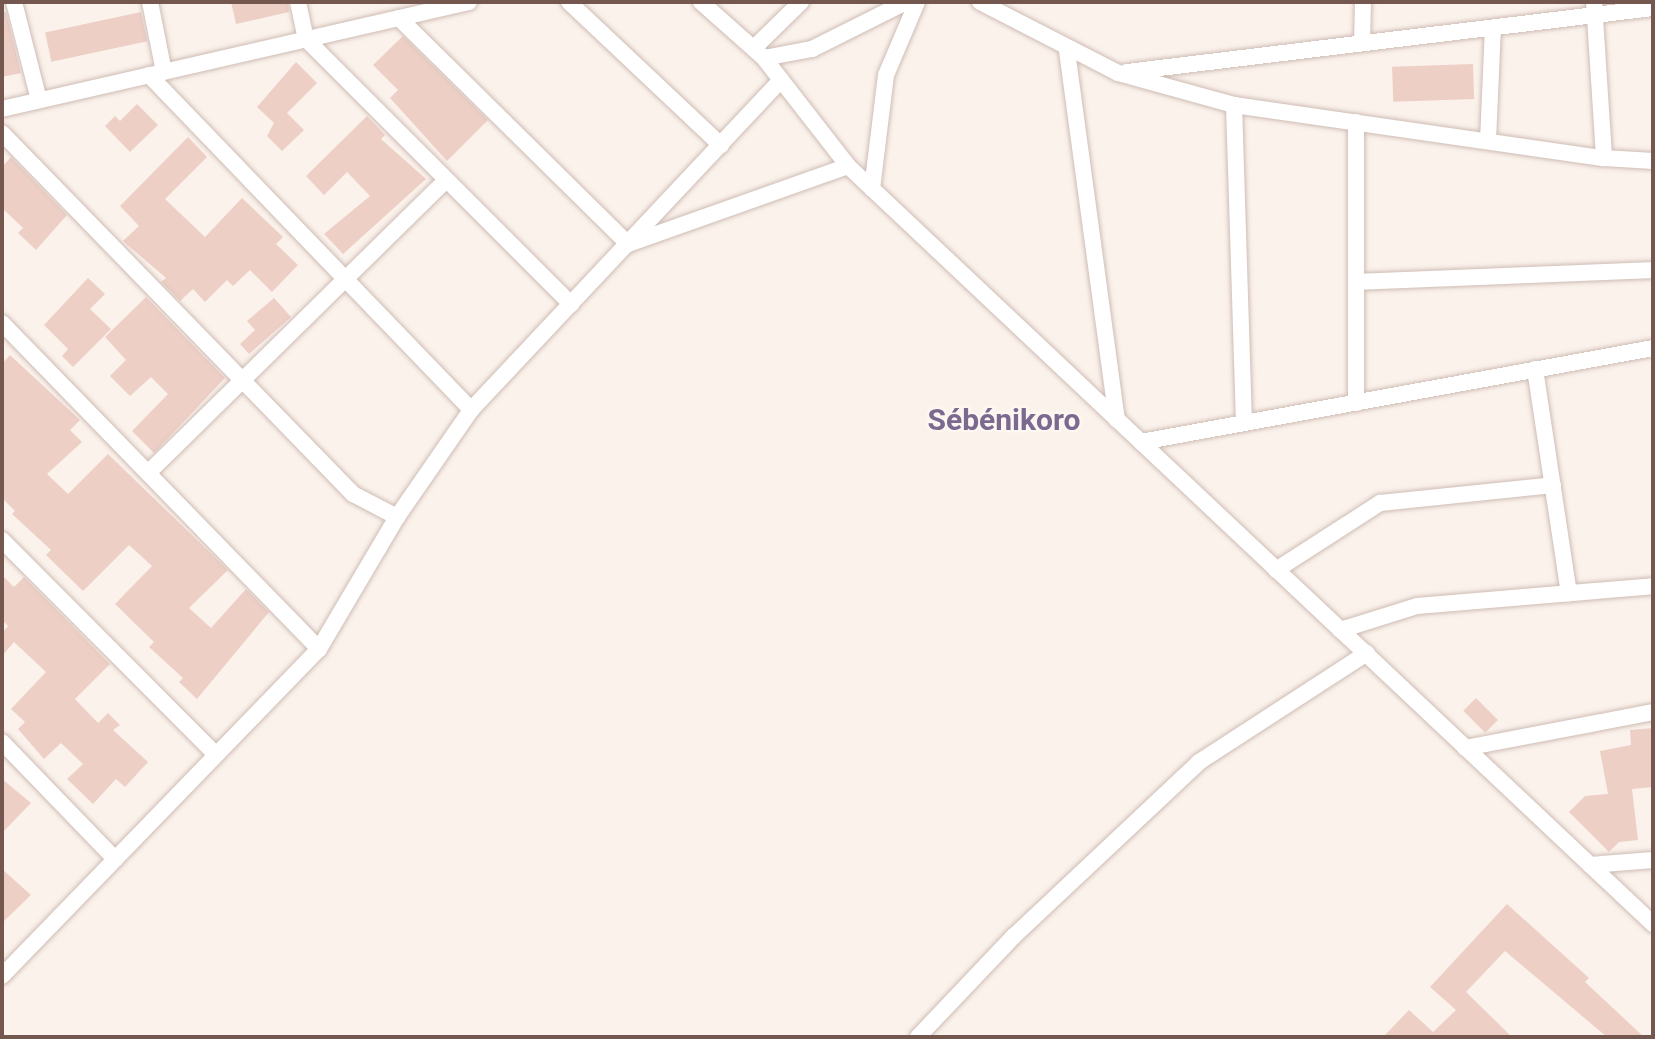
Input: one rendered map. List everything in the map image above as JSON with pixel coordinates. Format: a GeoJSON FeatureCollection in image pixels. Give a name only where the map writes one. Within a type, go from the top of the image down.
{"type":"FeatureCollection","features":[{"type":"Feature","properties":{"kind":"street"},"geometry":{"type":"LineString","coordinates":[[14,2],[39,100]]}},
{"type":"Feature","properties":{"kind":"street"},"geometry":{"type":"LineString","coordinates":[[150,2],[157,74],[345,280],[471,410]]}},
{"type":"Feature","properties":{"kind":"street"},"geometry":{"type":"LineString","coordinates":[[298,2],[306,39],[444,181],[571,304]]}},
{"type":"Feature","properties":{"kind":"street"},"geometry":{"type":"LineString","coordinates":[[2,109],[399,18],[433,6],[470,2]]}},
{"type":"Feature","properties":{"kind":"street"},"geometry":{"type":"LineString","coordinates":[[569,2],[721,145]]}},
{"type":"Feature","properties":{"kind":"street"},"geometry":{"type":"LineString","coordinates":[[701,2],[759,53],[848,166],[1653,923]]}},
{"type":"Feature","properties":{"kind":"street"},"geometry":{"type":"LineString","coordinates":[[759,53],[800,2]]}},
{"type":"Feature","properties":{"kind":"street"},"geometry":{"type":"LineString","coordinates":[[759,53],[812,49],[906,2]]}},
{"type":"Feature","properties":{"kind":"street"},"geometry":{"type":"LineString","coordinates":[[872,189],[886,75],[917,2]]}},
{"type":"Feature","properties":{"kind":"street"},"geometry":{"type":"LineString","coordinates":[[980,2],[1067,51],[1118,73],[1234,105],[1604,158],[1653,161]]}},
{"type":"Feature","properties":{"kind":"street"},"geometry":{"type":"LineString","coordinates":[[1362,43],[1363,2]]}},
{"type":"Feature","properties":{"kind":"street"},"geometry":{"type":"LineString","coordinates":[[1118,73],[1493,28],[1594,8],[1653,8]]}},
{"type":"Feature","properties":{"kind":"street"},"geometry":{"type":"LineString","coordinates":[[1594,8],[1604,158]]}},
{"type":"Feature","properties":{"kind":"street"},"geometry":{"type":"LineString","coordinates":[[399,18],[628,244]]}},
{"type":"Feature","properties":{"kind":"street"},"geometry":{"type":"LineString","coordinates":[[1488,141],[1493,28]]}},
{"type":"Feature","properties":{"kind":"street"},"geometry":{"type":"LineString","coordinates":[[1067,51],[1117,420]]}},
{"type":"Feature","properties":{"kind":"street"},"geometry":{"type":"LineString","coordinates":[[2,976],[319,649],[397,517],[471,410],[782,80]]}},
{"type":"Feature","properties":{"kind":"street"},"geometry":{"type":"LineString","coordinates":[[1234,105],[1244,423]]}},
{"type":"Feature","properties":{"kind":"street"},"geometry":{"type":"LineString","coordinates":[[1356,122],[1356,402]]}},
{"type":"Feature","properties":{"kind":"street"},"geometry":{"type":"LineString","coordinates":[[2,132],[353,494],[397,517]]}},
{"type":"Feature","properties":{"kind":"street"},"geometry":{"type":"LineString","coordinates":[[628,244],[848,166]]}},
{"type":"Feature","properties":{"kind":"street"},"geometry":{"type":"LineString","coordinates":[[148,474],[444,181]]}},
{"type":"Feature","properties":{"kind":"street"},"geometry":{"type":"LineString","coordinates":[[1356,282],[1653,270]]}},
{"type":"Feature","properties":{"kind":"street"},"geometry":{"type":"LineString","coordinates":[[2,323],[319,649]]}},
{"type":"Feature","properties":{"kind":"street"},"geometry":{"type":"LineString","coordinates":[[1141,442],[1653,348]]}},
{"type":"Feature","properties":{"kind":"street"},"geometry":{"type":"LineString","coordinates":[[1535,369],[1569,593]]}},
{"type":"Feature","properties":{"kind":"street"},"geometry":{"type":"LineString","coordinates":[[1276,570],[1380,503],[1553,485]]}},
{"type":"Feature","properties":{"kind":"street"},"geometry":{"type":"LineString","coordinates":[[2,540],[216,755]]}},
{"type":"Feature","properties":{"kind":"street"},"geometry":{"type":"LineString","coordinates":[[1340,630],[1418,606],[1653,586]]}},
{"type":"Feature","properties":{"kind":"street"},"geometry":{"type":"LineString","coordinates":[[918,1037],[1014,936],[1199,762],[1367,653]]}},
{"type":"Feature","properties":{"kind":"street"},"geometry":{"type":"LineString","coordinates":[[1465,748],[1653,712]]}},
{"type":"Feature","properties":{"kind":"street"},"geometry":{"type":"LineString","coordinates":[[2,742],[115,859]]}},
{"type":"Feature","properties":{"kind":"street"},"geometry":{"type":"LineString","coordinates":[[1590,865],[1653,860]]}},
{"type":"Feature","properties":{"kind":"street"},"geometry":{"type":"LineString","coordinates":[[2,951],[14,964]]}},
{"type":"Feature","properties":{"kind":"building"},"geometry":{"type":"Polygon","coordinates":[[[231,2],[288,2],[289,12],[236,24],[231,2]]]}},
{"type":"Feature","properties":{"kind":"building"},"geometry":{"type":"Polygon","coordinates":[[[2,12],[6,12],[21,73],[2,77],[2,12]]]}},
{"type":"Feature","properties":{"kind":"building"},"geometry":{"type":"Polygon","coordinates":[[[141,12],[147,41],[51,62],[45,32],[141,12]]]}},
{"type":"Feature","properties":{"kind":"building"},"geometry":{"type":"Polygon","coordinates":[[[403,36],[488,120],[447,161],[390,98],[398,90],[373,65],[403,36]]]}},
{"type":"Feature","properties":{"kind":"building"},"geometry":{"type":"Polygon","coordinates":[[[296,62],[317,83],[287,113],[304,130],[282,151],[267,136],[274,123],[257,107],[296,62]]]}},
{"type":"Feature","properties":{"kind":"building"},"geometry":{"type":"Polygon","coordinates":[[[1473,64],[1474,99],[1393,102],[1392,67],[1473,64]]]}},
{"type":"Feature","properties":{"kind":"building"},"geometry":{"type":"Polygon","coordinates":[[[137,104],[158,125],[130,152],[105,126],[115,116],[120,121],[137,104]]]}},
{"type":"Feature","properties":{"kind":"building"},"geometry":{"type":"Polygon","coordinates":[[[367,116],[385,135],[381,139],[426,179],[343,254],[324,234],[370,196],[347,172],[324,195],[306,176],[367,116]]]}},
{"type":"Feature","properties":{"kind":"building"},"geometry":{"type":"Polygon","coordinates":[[[188,137],[207,157],[165,199],[205,237],[242,198],[283,237],[276,244],[298,265],[272,292],[250,270],[233,286],[227,280],[205,302],[193,289],[180,301],[161,282],[166,278],[123,241],[139,226],[120,206],[188,137]]]}},
{"type":"Feature","properties":{"kind":"building"},"geometry":{"type":"Polygon","coordinates":[[[11,157],[67,215],[36,250],[18,233],[23,228],[2,208],[2,167],[11,157]]]}},
{"type":"Feature","properties":{"kind":"building"},"geometry":{"type":"Polygon","coordinates":[[[88,278],[105,294],[90,309],[111,329],[73,367],[62,356],[68,349],[44,325],[88,278]]]}},
{"type":"Feature","properties":{"kind":"building"},"geometry":{"type":"Polygon","coordinates":[[[146,297],[225,378],[154,453],[132,431],[168,394],[151,377],[130,396],[110,376],[126,360],[105,337],[146,297]]]}},
{"type":"Feature","properties":{"kind":"building"},"geometry":{"type":"Polygon","coordinates":[[[274,298],[291,317],[249,354],[240,344],[255,330],[247,321],[274,298]]]}},
{"type":"Feature","properties":{"kind":"building"},"geometry":{"type":"Polygon","coordinates":[[[10,355],[80,420],[70,430],[82,442],[47,474],[68,494],[108,454],[228,570],[189,608],[211,628],[246,589],[269,612],[197,699],[179,682],[183,678],[149,647],[154,642],[115,604],[152,566],[129,545],[83,591],[46,555],[51,550],[12,514],[15,511],[2,498],[2,364],[10,355]]]}},
{"type":"Feature","properties":{"kind":"building"},"geometry":{"type":"Polygon","coordinates":[[[2,575],[14,587],[24,577],[110,664],[75,699],[98,723],[108,713],[120,725],[113,730],[148,762],[125,787],[116,779],[93,804],[67,779],[83,764],[61,743],[44,759],[18,729],[25,722],[11,709],[46,672],[14,642],[2,656],[2,633],[8,626],[2,620],[2,575]]]}},
{"type":"Feature","properties":{"kind":"building"},"geometry":{"type":"Polygon","coordinates":[[[1476,698],[1498,720],[1485,733],[1463,711],[1476,698]]]}},
{"type":"Feature","properties":{"kind":"building"},"geometry":{"type":"Polygon","coordinates":[[[1653,728],[1653,787],[1632,789],[1638,840],[1619,842],[1609,852],[1569,812],[1585,796],[1608,794],[1600,751],[1631,745],[1630,730],[1653,728]]]}},
{"type":"Feature","properties":{"kind":"building"},"geometry":{"type":"Polygon","coordinates":[[[2,779],[31,803],[2,833],[2,779]]]}},
{"type":"Feature","properties":{"kind":"building"},"geometry":{"type":"Polygon","coordinates":[[[2,869],[31,895],[2,923],[2,869]]]}},
{"type":"Feature","properties":{"kind":"building"},"geometry":{"type":"Polygon","coordinates":[[[1507,904],[1589,978],[1585,982],[1644,1037],[1607,1037],[1505,951],[1466,992],[1512,1037],[1383,1037],[1409,1010],[1433,1032],[1456,1010],[1430,987],[1507,904]]]}},
{"type":"Feature","properties":{"kind":"district","name":"Sébénikoro"},"geometry":{"type":"Point","coordinates":[1004,420]}}]}
